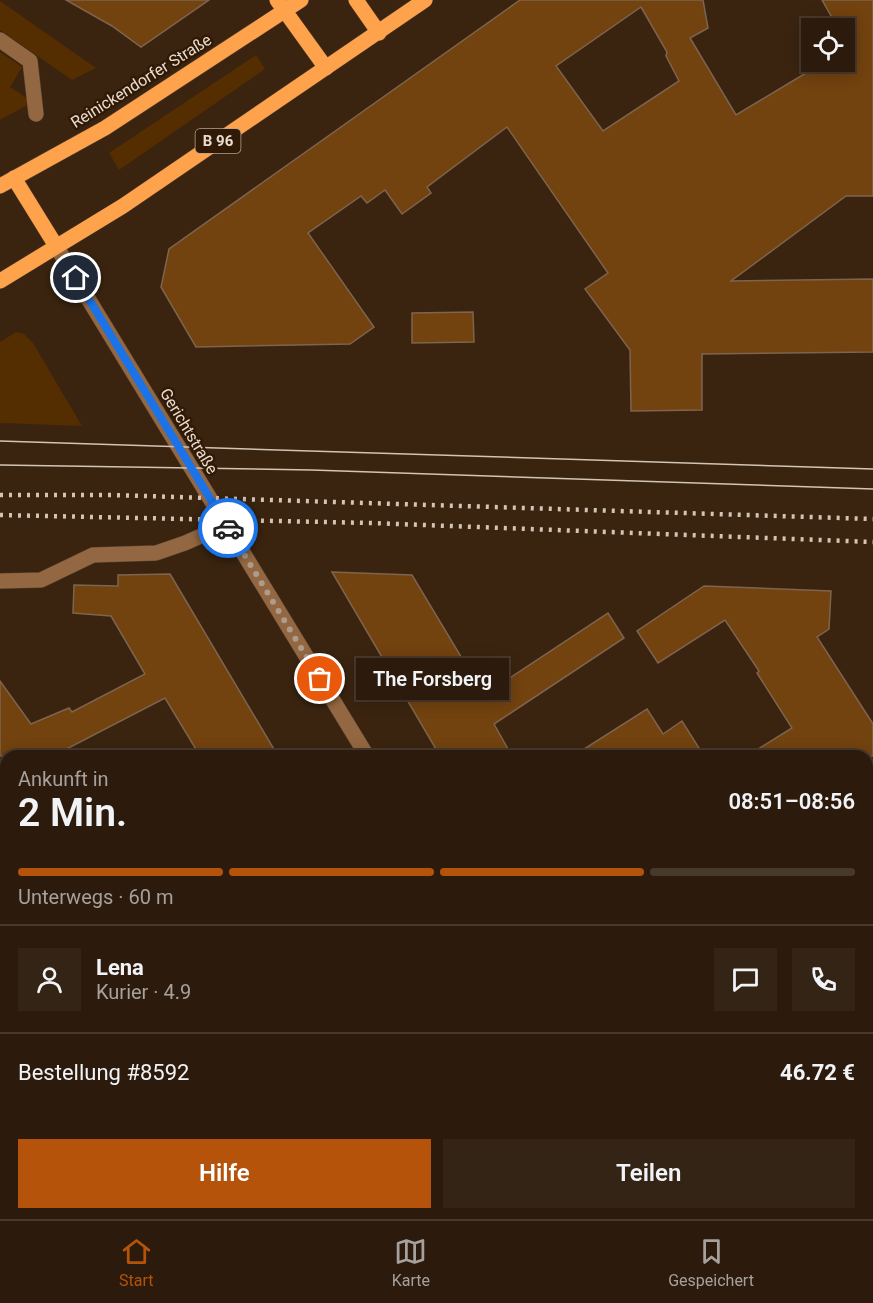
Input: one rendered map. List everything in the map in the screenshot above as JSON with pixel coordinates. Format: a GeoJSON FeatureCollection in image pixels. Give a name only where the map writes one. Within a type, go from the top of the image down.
{"type":"FeatureCollection","features":[{"type":"Feature","properties":{"kind":"main road","name":"Reinickendorfer Straße"},"geometry":{"type":"LineString","coordinates":[[0,186],[105,128],[281,6],[301,0]]}},
{"type":"Feature","properties":{"kind":"main road"},"geometry":{"type":"LineString","coordinates":[[356,0],[379,33],[425,0]]}},
{"type":"Feature","properties":{"kind":"main road"},"geometry":{"type":"LineString","coordinates":[[281,6],[326,68]]}},
{"type":"Feature","properties":{"kind":"main road","name":"B 96"},"geometry":{"type":"LineString","coordinates":[[0,281],[123,206],[379,33]]}},
{"type":"Feature","properties":{"kind":"main road"},"geometry":{"type":"LineString","coordinates":[[14,178],[56,246]]}},
{"type":"Feature","properties":{"kind":"street"},"geometry":{"type":"LineString","coordinates":[[0,40],[30,61],[36,114]]}},
{"type":"Feature","properties":{"kind":"street","name":"Gerichtstraße"},"geometry":{"type":"LineString","coordinates":[[56,246],[363,750]]}},
{"type":"Feature","properties":{"kind":"street"},"geometry":{"type":"LineString","coordinates":[[0,581],[41,580],[93,555],[156,553],[226,525]]}},
{"type":"Feature","properties":{"kind":"shaded area"},"geometry":{"type":"Polygon","coordinates":[[[0,1],[96,68],[72,80],[0,30],[0,1]]]}},
{"type":"Feature","properties":{"kind":"shaded area"},"geometry":{"type":"Polygon","coordinates":[[[0,52],[22,67],[10,87],[33,102],[0,120],[0,52]]]}},
{"type":"Feature","properties":{"kind":"shaded area"},"geometry":{"type":"Polygon","coordinates":[[[256,55],[265,69],[119,170],[109,153],[256,55]]]}},
{"type":"Feature","properties":{"kind":"shaded area"},"geometry":{"type":"Polygon","coordinates":[[[16,332],[24,334],[33,343],[82,426],[0,423],[0,342],[16,332]]]}},
{"type":"Feature","properties":{"kind":"building"},"geometry":{"type":"Polygon","coordinates":[[[66,0],[209,0],[141,47],[112,26],[66,0]]]}},
{"type":"Feature","properties":{"kind":"building"},"geometry":{"type":"Polygon","coordinates":[[[520,0],[703,0],[708,28],[690,38],[736,115],[805,72],[855,72],[855,18],[832,18],[822,0],[873,0],[873,196],[846,196],[731,281],[873,279],[873,352],[702,354],[702,410],[631,411],[630,350],[585,289],[608,273],[507,127],[427,187],[431,193],[402,214],[385,190],[367,203],[361,196],[308,233],[374,327],[350,344],[196,347],[161,287],[169,249],[520,0]],[[641,7],[556,66],[603,131],[679,81],[666,56],[667,52],[641,7]]]}},
{"type":"Feature","properties":{"kind":"building"},"geometry":{"type":"Polygon","coordinates":[[[473,312],[474,342],[412,343],[412,313],[473,312]]]}},
{"type":"Feature","properties":{"kind":"building"},"geometry":{"type":"Polygon","coordinates":[[[332,572],[412,575],[484,695],[608,613],[624,638],[494,724],[509,750],[436,750],[332,572]]]}},
{"type":"Feature","properties":{"kind":"building"},"geometry":{"type":"Polygon","coordinates":[[[170,574],[274,750],[196,750],[165,698],[65,750],[0,750],[0,681],[31,724],[69,708],[72,712],[145,674],[111,616],[73,613],[74,585],[118,586],[118,575],[170,574]]]}},
{"type":"Feature","properties":{"kind":"building"},"geometry":{"type":"Polygon","coordinates":[[[704,586],[831,591],[829,629],[817,637],[873,724],[873,750],[757,750],[792,728],[757,673],[759,671],[725,620],[658,663],[637,631],[704,586]]]}},
{"type":"Feature","properties":{"kind":"building"},"geometry":{"type":"Polygon","coordinates":[[[647,709],[663,734],[682,721],[700,750],[582,750],[647,709]]]}},
{"type":"Feature","properties":{"kind":"tram line"},"geometry":{"type":"LineString","coordinates":[[0,441],[873,469]]}},
{"type":"Feature","properties":{"kind":"tram line"},"geometry":{"type":"LineString","coordinates":[[0,465],[312,470],[873,489]]}},
{"type":"Feature","properties":{"kind":"railway"},"geometry":{"type":"LineString","coordinates":[[0,495],[113,495],[873,519]]}},
{"type":"Feature","properties":{"kind":"railway"},"geometry":{"type":"LineString","coordinates":[[0,515],[371,523],[873,542]]}},
{"type":"Feature","properties":{"kind":"way so far"},"geometry":{"type":"LineString","coordinates":[[228,528],[320,679]]}},
{"type":"Feature","properties":{"kind":"place","name":"The Forsberg"},"geometry":{"type":"Point","coordinates":[320,679]}},
{"type":"Feature","properties":{"kind":"route"},"geometry":{"type":"LineString","coordinates":[[76,278],[228,528]]}}]}
